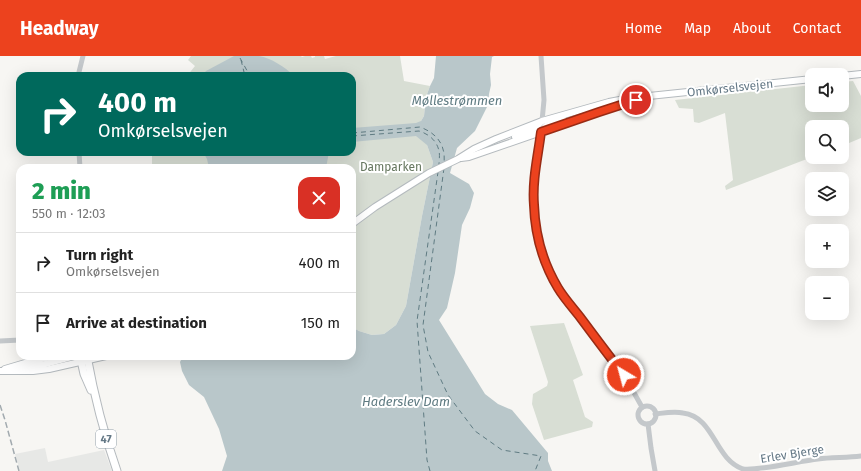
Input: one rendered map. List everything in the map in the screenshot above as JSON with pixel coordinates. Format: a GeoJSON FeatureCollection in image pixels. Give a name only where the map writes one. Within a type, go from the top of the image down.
{"type":"FeatureCollection","features":[{"type":"Feature","properties":{"kind":"main road"},"geometry":{"type":"LineString","coordinates":[[849,75],[861,74]]}},
{"type":"Feature","properties":{"kind":"main road","name":"Omkørselsvejen"},"geometry":{"type":"LineString","coordinates":[[356,221],[381,203],[429,173],[458,159],[474,149],[542,121],[585,108],[630,98],[805,80]]}},
{"type":"Feature","properties":{"kind":"main road","name":"Omkørselsvejen"},"geometry":{"type":"LineString","coordinates":[[458,159],[497,148],[599,112],[649,97]]}},
{"type":"Feature","properties":{"kind":"main road"},"geometry":{"type":"LineString","coordinates":[[541,132],[546,126],[580,113],[585,108]]}},
{"type":"Feature","properties":{"kind":"main road"},"geometry":{"type":"LineString","coordinates":[[497,148],[501,143],[532,130],[542,121]]}},
{"type":"Feature","properties":{"kind":"main road"},"geometry":{"type":"LineString","coordinates":[[0,371],[32,360]]}},
{"type":"Feature","properties":{"kind":"main road"},"geometry":{"type":"LineString","coordinates":[[0,371],[45,364],[60,360]]}},
{"type":"Feature","properties":{"kind":"main road"},"geometry":{"type":"LineString","coordinates":[[0,371],[33,371],[50,369],[78,360]]}},
{"type":"Feature","properties":{"kind":"main road","name":"47"},"geometry":{"type":"LineString","coordinates":[[84,360],[84,374],[98,407]]}},
{"type":"Feature","properties":{"kind":"main road","name":"47"},"geometry":{"type":"LineString","coordinates":[[85,360],[92,382],[109,449],[117,471]]}},
{"type":"Feature","properties":{"kind":"street"},"geometry":{"type":"LineString","coordinates":[[79,72],[83,56]]}},
{"type":"Feature","properties":{"kind":"street"},"geometry":{"type":"LineString","coordinates":[[541,56],[544,100],[535,171],[534,203],[537,231],[542,253],[558,289],[624,375],[642,407]]}},
{"type":"Feature","properties":{"kind":"street"},"geometry":{"type":"LineString","coordinates":[[0,341],[16,340]]}},
{"type":"Feature","properties":{"kind":"street"},"geometry":{"type":"LineString","coordinates":[[645,406],[653,409],[655,414],[651,423],[646,424],[641,422],[638,417],[638,411],[645,406]]}},
{"type":"Feature","properties":{"kind":"street","name":"Erlev Bjerge"},"geometry":{"type":"LineString","coordinates":[[655,414],[673,412],[694,416],[711,432],[723,454],[733,464],[743,469],[758,470],[818,459],[861,456]]}},
{"type":"Feature","properties":{"kind":"street"},"geometry":{"type":"LineString","coordinates":[[648,424],[655,471]]}},
{"type":"Feature","properties":{"kind":"shaded area"},"geometry":{"type":"Polygon","coordinates":[[[45,448],[48,462],[104,450],[112,471],[20,471],[15,454],[45,448]]]}},
{"type":"Feature","properties":{"kind":"green space","name":"Damparken"},"geometry":{"type":"Polygon","coordinates":[[[191,56],[311,56],[312,58],[315,56],[324,56],[325,59],[336,56],[400,56],[404,81],[430,86],[426,97],[424,116],[421,121],[433,162],[406,306],[396,325],[384,334],[372,335],[356,329],[356,164],[152,164],[152,156],[356,156],[356,72],[190,72],[195,66],[188,60],[191,56]]]}},
{"type":"Feature","properties":{"kind":"green space"},"geometry":{"type":"Polygon","coordinates":[[[849,81],[853,81],[861,96],[861,138],[849,143],[849,120],[805,120],[805,160],[726,190],[725,186],[733,180],[725,113],[699,123],[694,122],[693,109],[679,108],[675,100],[805,86],[805,112],[849,112],[849,81]]]}},
{"type":"Feature","properties":{"kind":"green space"},"geometry":{"type":"Polygon","coordinates":[[[564,323],[583,375],[573,380],[585,417],[593,422],[592,427],[544,440],[532,404],[533,394],[547,386],[548,382],[530,326],[564,323]]]}},
{"type":"Feature","properties":{"kind":"water"},"geometry":{"type":"Polygon","coordinates":[[[234,56],[259,56],[278,63],[289,72],[205,72],[234,56]]]}},
{"type":"Feature","properties":{"kind":"water","name":"Haderslev Dam"},"geometry":{"type":"Polygon","coordinates":[[[436,56],[494,56],[492,57],[490,74],[491,85],[488,105],[475,131],[457,148],[450,173],[469,184],[474,193],[470,208],[462,225],[455,273],[447,308],[439,320],[485,394],[498,404],[512,410],[548,453],[548,461],[552,471],[222,471],[227,456],[219,429],[204,397],[189,385],[182,371],[181,360],[356,360],[356,329],[372,335],[384,334],[396,325],[406,306],[433,162],[427,145],[416,136],[356,142],[356,128],[416,123],[421,121],[424,116],[426,97],[434,78],[436,56]]]}},
{"type":"Feature","properties":{"kind":"water"},"geometry":{"type":"Polygon","coordinates":[[[205,156],[328,156],[327,164],[208,164],[205,156]]]}},
{"type":"Feature","properties":{"kind":"ferry route"},"geometry":{"type":"LineString","coordinates":[[240,58],[248,72]]}},
{"type":"Feature","properties":{"kind":"ferry route"},"geometry":{"type":"LineString","coordinates":[[241,60],[244,72]]}},
{"type":"Feature","properties":{"kind":"ferry route"},"geometry":{"type":"LineString","coordinates":[[356,133],[420,127],[426,129],[431,132],[442,145],[444,163]]}},
{"type":"Feature","properties":{"kind":"ferry route"},"geometry":{"type":"LineString","coordinates":[[356,136],[419,131],[429,136],[438,147],[439,165]]}},
{"type":"Feature","properties":{"kind":"ferry route"},"geometry":{"type":"LineString","coordinates":[[444,168],[423,325],[428,352],[448,395],[475,431],[502,450],[541,456],[535,471]]}},
{"type":"Feature","properties":{"kind":"ferry route"},"geometry":{"type":"LineString","coordinates":[[430,471],[427,460],[417,321],[438,172]]}},
{"type":"Feature","properties":{"kind":"railway"},"geometry":{"type":"LineString","coordinates":[[0,405],[19,471]]}},
{"type":"Feature","properties":{"kind":"route"},"geometry":{"type":"LineString","coordinates":[[624,375],[558,289],[549,271],[542,253],[535,220],[535,171],[541,132],[636,100]]}},
{"type":"Feature","properties":{"kind":"water label","name":"Møllestrømmen"},"geometry":{"type":"Point","coordinates":[457,100]}}]}
